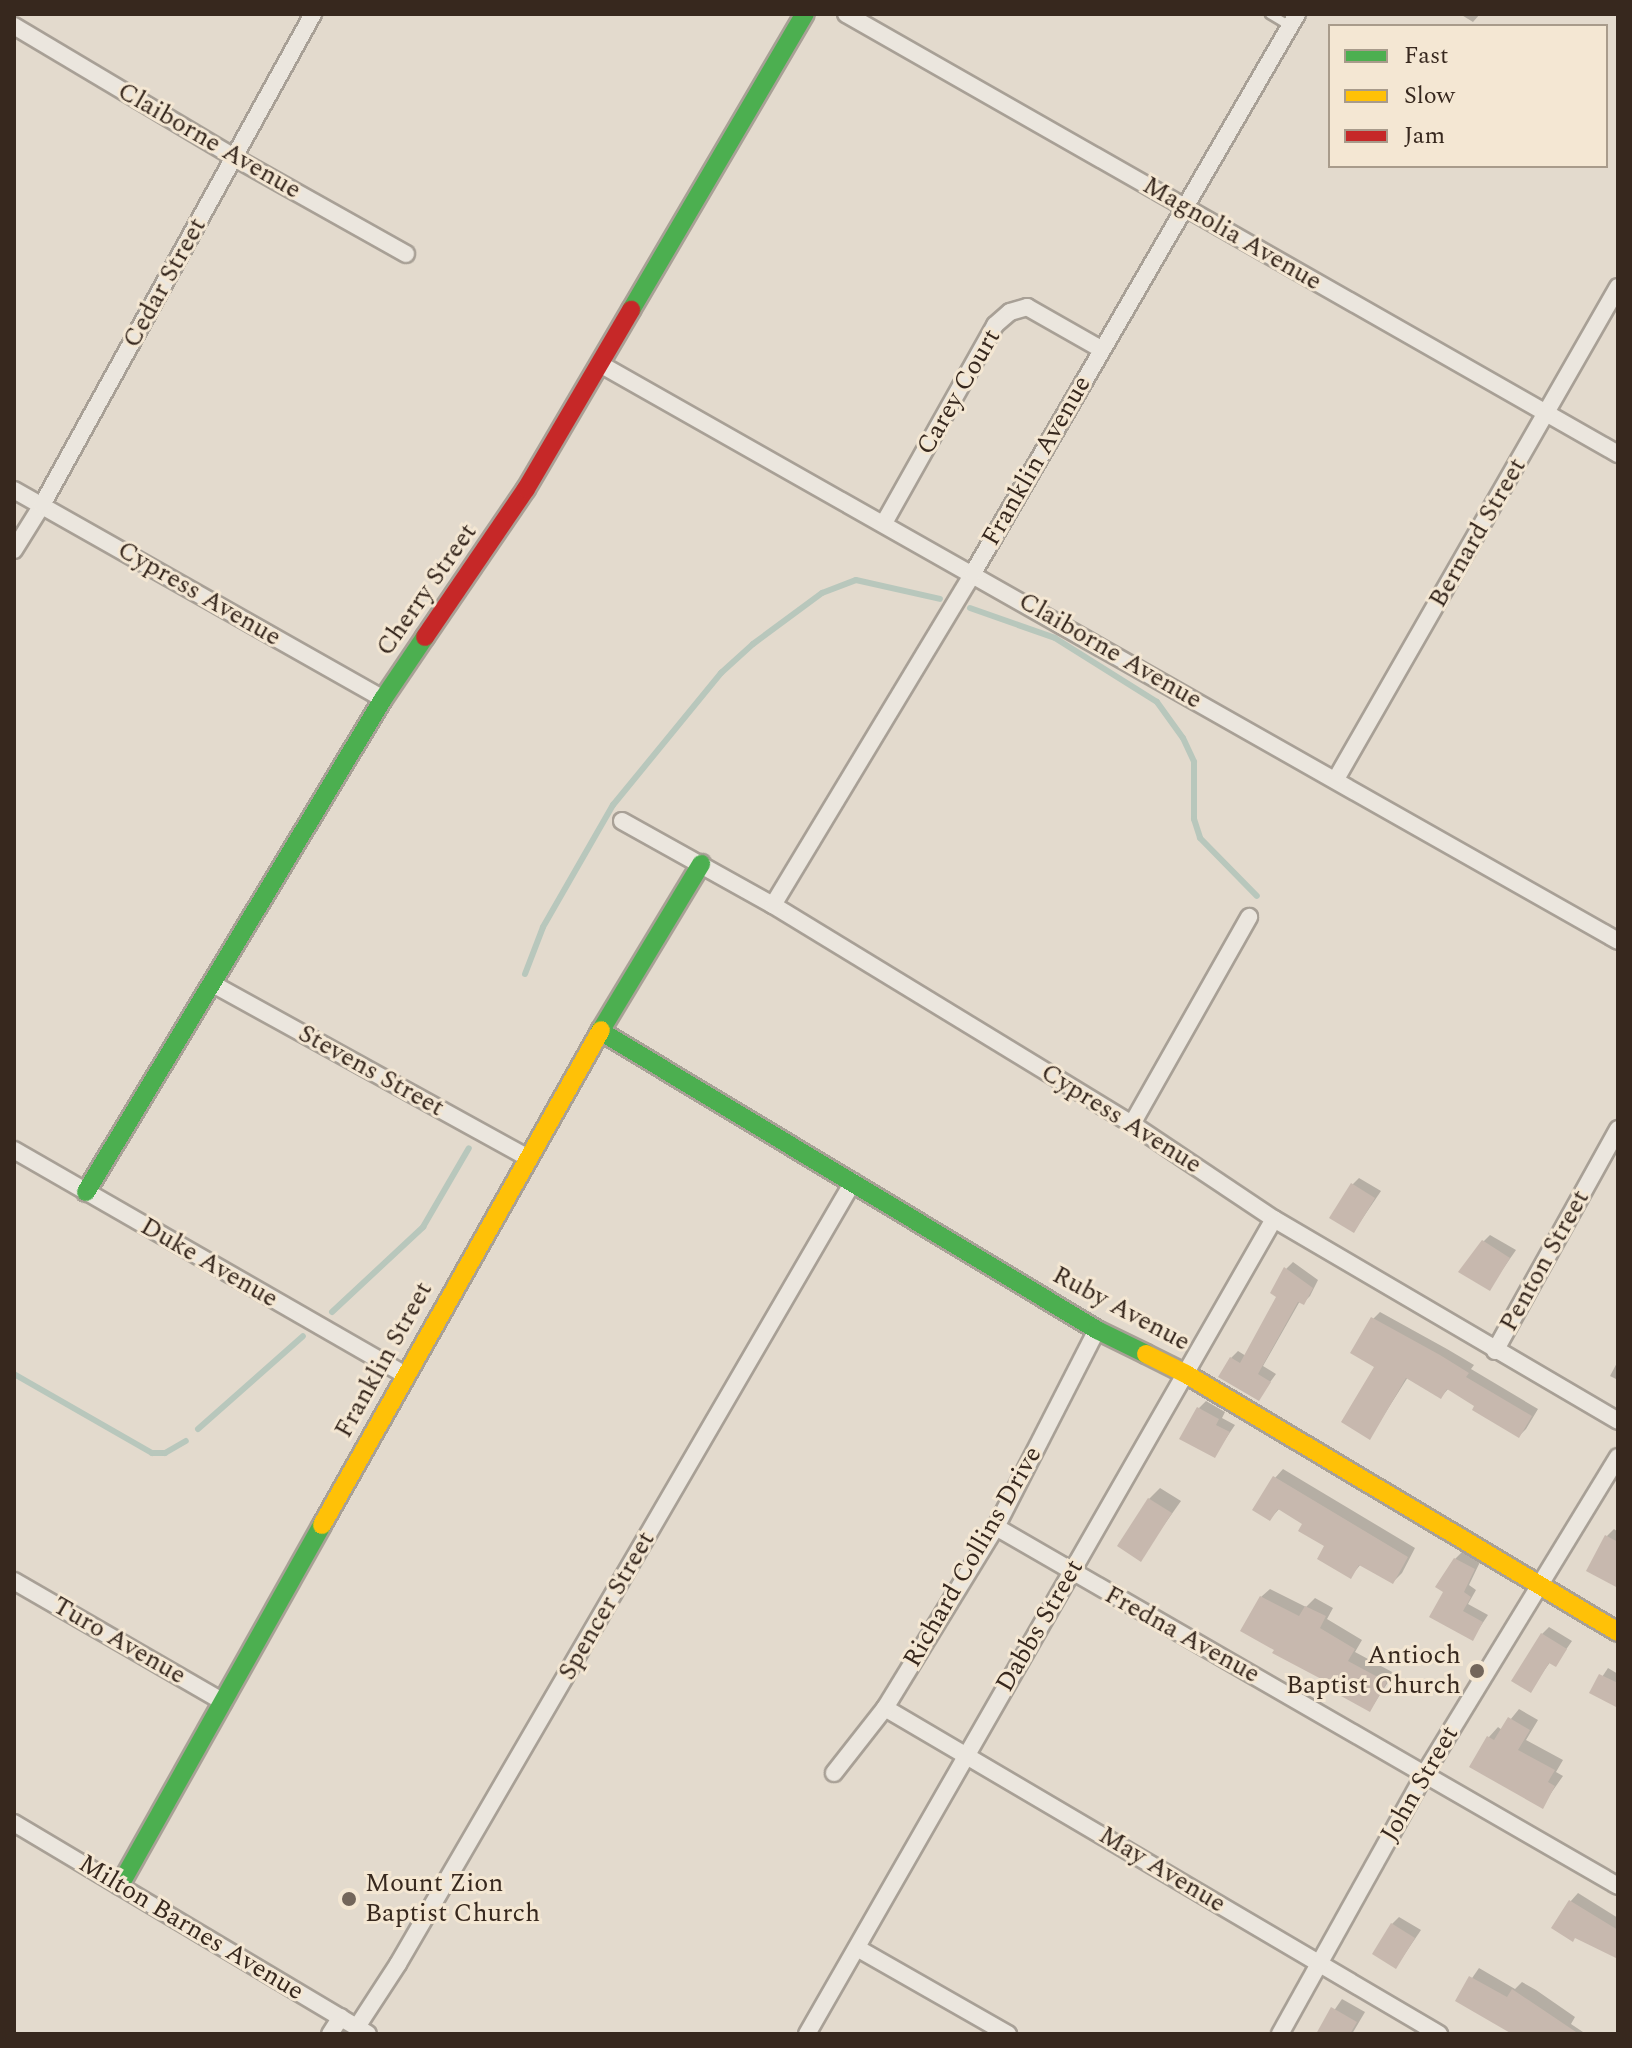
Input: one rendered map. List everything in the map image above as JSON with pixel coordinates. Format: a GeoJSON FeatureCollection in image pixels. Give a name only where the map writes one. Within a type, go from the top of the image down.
{"type":"FeatureCollection","features":[{"type":"Feature","properties":{"kind":"street","name":"Cedar Street"},"geometry":{"type":"LineString","coordinates":[[14,550],[42,505],[313,14]]}},
{"type":"Feature","properties":{"kind":"street","name":"Cherry Street"},"geometry":{"type":"LineString","coordinates":[[86,1192],[383,699],[492,543],[805,14]]}},
{"type":"Feature","properties":{"kind":"street","name":"Magnolia Avenue"},"geometry":{"type":"LineString","coordinates":[[846,14],[1618,454]]}},
{"type":"Feature","properties":{"kind":"street","name":"Franklin Avenue"},"geometry":{"type":"LineString","coordinates":[[773,905],[1187,209],[1293,20]]}},
{"type":"Feature","properties":{"kind":"street","name":"Claiborne Avenue"},"geometry":{"type":"LineString","coordinates":[[14,26],[235,158],[406,254]]}},
{"type":"Feature","properties":{"kind":"street","name":"Bernard Street"},"geometry":{"type":"LineString","coordinates":[[1336,779],[1618,287]]}},
{"type":"Feature","properties":{"kind":"street","name":"Carey Court"},"geometry":{"type":"LineString","coordinates":[[884,523],[995,325],[1010,312],[1027,307],[1101,349]]}},
{"type":"Feature","properties":{"kind":"street","name":"Claiborne Avenue"},"geometry":{"type":"LineString","coordinates":[[600,364],[1618,941]]}},
{"type":"Feature","properties":{"kind":"street","name":"Cypress Avenue"},"geometry":{"type":"LineString","coordinates":[[14,490],[383,699]]}},
{"type":"Feature","properties":{"kind":"street","name":"Cypress Avenue"},"geometry":{"type":"LineString","coordinates":[[622,821],[773,905],[1132,1124],[1274,1219],[1618,1421]]}},
{"type":"Feature","properties":{"kind":"street","name":"Franklin Street"},"geometry":{"type":"LineString","coordinates":[[120,1885],[600,1031],[701,864]]}},
{"type":"Feature","properties":{"kind":"street"},"geometry":{"type":"LineString","coordinates":[[1132,1124],[1249,917]]}},
{"type":"Feature","properties":{"kind":"street","name":"Stevens Street"},"geometry":{"type":"LineString","coordinates":[[213,984],[528,1158]]}},
{"type":"Feature","properties":{"kind":"street","name":"Ruby Avenue"},"geometry":{"type":"LineString","coordinates":[[600,1031],[1097,1330],[1186,1374],[1618,1632]]}},
{"type":"Feature","properties":{"kind":"street","name":"Penton Street"},"geometry":{"type":"LineString","coordinates":[[1495,1351],[1618,1129]]}},
{"type":"Feature","properties":{"kind":"street","name":"Duke Avenue"},"geometry":{"type":"LineString","coordinates":[[14,1150],[405,1375]]}},
{"type":"Feature","properties":{"kind":"street","name":"Spencer Street"},"geometry":{"type":"LineString","coordinates":[[362,2030],[853,1182]]}},
{"type":"Feature","properties":{"kind":"street","name":"Dabbs Street"},"geometry":{"type":"LineString","coordinates":[[807,2034],[1274,1219]]}},
{"type":"Feature","properties":{"kind":"street","name":"Richard Collins Drive"},"geometry":{"type":"LineString","coordinates":[[834,1773],[885,1708],[996,1527],[1097,1330]]}},
{"type":"Feature","properties":{"kind":"street","name":"John Street"},"geometry":{"type":"LineString","coordinates":[[1280,2034],[1425,1773],[1618,1457]]}},
{"type":"Feature","properties":{"kind":"street","name":"Fredna Avenue"},"geometry":{"type":"LineString","coordinates":[[996,1527],[1618,1886]]}},
{"type":"Feature","properties":{"kind":"street","name":"Turo Avenue"},"geometry":{"type":"LineString","coordinates":[[14,1581],[224,1702]]}},
{"type":"Feature","properties":{"kind":"street","name":"May Avenue"},"geometry":{"type":"LineString","coordinates":[[885,1708],[1439,2034]]}},
{"type":"Feature","properties":{"kind":"street","name":"Milton Barnes Avenue"},"geometry":{"type":"LineString","coordinates":[[14,1823],[362,2030]]}},
{"type":"Feature","properties":{"kind":"street"},"geometry":{"type":"LineString","coordinates":[[857,1948],[1008,2034]]}},
{"type":"Feature","properties":{"kind":"street"},"geometry":{"type":"LineString","coordinates":[[330,2034],[341,2017]]}},
{"type":"Feature","properties":{"kind":"lane"},"geometry":{"type":"LineString","coordinates":[[1270,14],[1293,20]]}},
{"type":"Feature","properties":{"kind":"building"},"geometry":{"type":"Polygon","coordinates":[[[1351,1183],[1375,1198],[1354,1233],[1329,1218],[1351,1183]]]}},
{"type":"Feature","properties":{"kind":"building"},"geometry":{"type":"Polygon","coordinates":[[[1482,1240],[1510,1258],[1490,1291],[1458,1272],[1482,1240]]]}},
{"type":"Feature","properties":{"kind":"building"},"geometry":{"type":"Polygon","coordinates":[[[1284,1267],[1313,1288],[1304,1305],[1298,1302],[1258,1374],[1271,1382],[1259,1401],[1218,1377],[1230,1357],[1240,1363],[1276,1297],[1270,1293],[1284,1267]]]}},
{"type":"Feature","properties":{"kind":"building"},"geometry":{"type":"Polygon","coordinates":[[[1371,1317],[1440,1355],[1469,1373],[1466,1377],[1532,1416],[1519,1438],[1472,1410],[1474,1406],[1447,1389],[1441,1399],[1406,1378],[1370,1440],[1341,1422],[1374,1367],[1350,1353],[1371,1317]]]}},
{"type":"Feature","properties":{"kind":"building"},"geometry":{"type":"Polygon","coordinates":[[[1197,1407],[1219,1419],[1216,1425],[1230,1432],[1215,1458],[1179,1439],[1197,1407]]]}},
{"type":"Feature","properties":{"kind":"building"},"geometry":{"type":"Polygon","coordinates":[[[1273,1476],[1408,1557],[1393,1584],[1359,1565],[1351,1579],[1317,1559],[1324,1546],[1298,1531],[1302,1524],[1278,1509],[1270,1521],[1252,1510],[1273,1476]]]}},
{"type":"Feature","properties":{"kind":"building"},"geometry":{"type":"Polygon","coordinates":[[[1148,1498],[1172,1513],[1141,1562],[1117,1546],[1148,1498]]]}},
{"type":"Feature","properties":{"kind":"building"},"geometry":{"type":"Polygon","coordinates":[[[1605,1535],[1618,1542],[1618,1588],[1586,1571],[1605,1535]]]}},
{"type":"Feature","properties":{"kind":"building"},"geometry":{"type":"Polygon","coordinates":[[[1454,1558],[1475,1569],[1464,1592],[1471,1597],[1463,1611],[1483,1622],[1473,1641],[1429,1617],[1443,1592],[1435,1587],[1454,1558]]]}},
{"type":"Feature","properties":{"kind":"building"},"geometry":{"type":"Polygon","coordinates":[[[1260,1596],[1299,1616],[1305,1606],[1326,1616],[1320,1628],[1355,1649],[1348,1661],[1387,1682],[1370,1712],[1341,1696],[1344,1691],[1272,1653],[1274,1650],[1240,1631],[1260,1596]]]}},
{"type":"Feature","properties":{"kind":"building"},"geometry":{"type":"Polygon","coordinates":[[[1541,1633],[1567,1649],[1556,1667],[1549,1663],[1531,1693],[1511,1681],[1541,1633]]]}},
{"type":"Feature","properties":{"kind":"building"},"geometry":{"type":"Polygon","coordinates":[[[1599,1674],[1618,1683],[1618,1708],[1589,1693],[1599,1674]]]}},
{"type":"Feature","properties":{"kind":"building"},"geometry":{"type":"Polygon","coordinates":[[[1508,1717],[1530,1730],[1518,1750],[1555,1770],[1548,1782],[1555,1786],[1543,1809],[1469,1767],[1487,1736],[1494,1740],[1508,1717]]]}},
{"type":"Feature","properties":{"kind":"building"},"geometry":{"type":"Polygon","coordinates":[[[1569,1900],[1618,1930],[1618,1959],[1575,1938],[1573,1942],[1551,1928],[1569,1900]]]}},
{"type":"Feature","properties":{"kind":"building"},"geometry":{"type":"Polygon","coordinates":[[[1391,1923],[1415,1938],[1396,1969],[1372,1954],[1391,1923]]]}},
{"type":"Feature","properties":{"kind":"building"},"geometry":{"type":"Polygon","coordinates":[[[1469,1976],[1507,1997],[1512,1989],[1579,2034],[1512,2034],[1455,2001],[1469,1976]]]}},
{"type":"Feature","properties":{"kind":"building"},"geometry":{"type":"Polygon","coordinates":[[[1331,2007],[1357,2022],[1350,2034],[1316,2034],[1331,2007]]]}},
{"type":"Feature","properties":{"kind":"waterway"},"geometry":{"type":"LineString","coordinates":[[525,974],[543,927],[613,805],[721,673],[753,644],[822,593],[856,580],[940,599]]}},
{"type":"Feature","properties":{"kind":"waterway"},"geometry":{"type":"LineString","coordinates":[[970,608],[1055,638],[1157,702],[1183,738],[1194,762],[1194,819],[1200,838],[1257,896]]}},
{"type":"Feature","properties":{"kind":"waterway"},"geometry":{"type":"LineString","coordinates":[[332,1312],[423,1227],[469,1148]]}},
{"type":"Feature","properties":{"kind":"waterway"},"geometry":{"type":"LineString","coordinates":[[198,1429],[303,1336]]}},
{"type":"Feature","properties":{"kind":"waterway"},"geometry":{"type":"LineString","coordinates":[[14,1374],[152,1453],[165,1453],[186,1441]]}},
{"type":"Feature","properties":{"kind":"traffic: fast"},"geometry":{"type":"LineString","coordinates":[[631,310],[805,14]]}},
{"type":"Feature","properties":{"kind":"traffic: fast"},"geometry":{"type":"LineString","coordinates":[[86,1192],[383,699],[425,637]]}},
{"type":"Feature","properties":{"kind":"traffic: fast"},"geometry":{"type":"LineString","coordinates":[[601,1030],[701,864]]}},
{"type":"Feature","properties":{"kind":"traffic: fast"},"geometry":{"type":"LineString","coordinates":[[600,1031],[1097,1330],[1146,1354]]}},
{"type":"Feature","properties":{"kind":"traffic: fast"},"geometry":{"type":"LineString","coordinates":[[120,1885],[322,1525]]}},
{"type":"Feature","properties":{"kind":"traffic: slow"},"geometry":{"type":"LineString","coordinates":[[322,1525],[601,1030]]}},
{"type":"Feature","properties":{"kind":"traffic: slow"},"geometry":{"type":"LineString","coordinates":[[1146,1354],[1186,1374],[1618,1632]]}},
{"type":"Feature","properties":{"kind":"traffic: jam"},"geometry":{"type":"LineString","coordinates":[[425,637],[526,489],[631,310]]}},
{"type":"Feature","properties":{"kind":"place","name":"Antioch Baptist Church"},"geometry":{"type":"Point","coordinates":[1477,1671]}},
{"type":"Feature","properties":{"kind":"place","name":"Mount Zion Baptist Church"},"geometry":{"type":"Point","coordinates":[349,1899]}}]}
